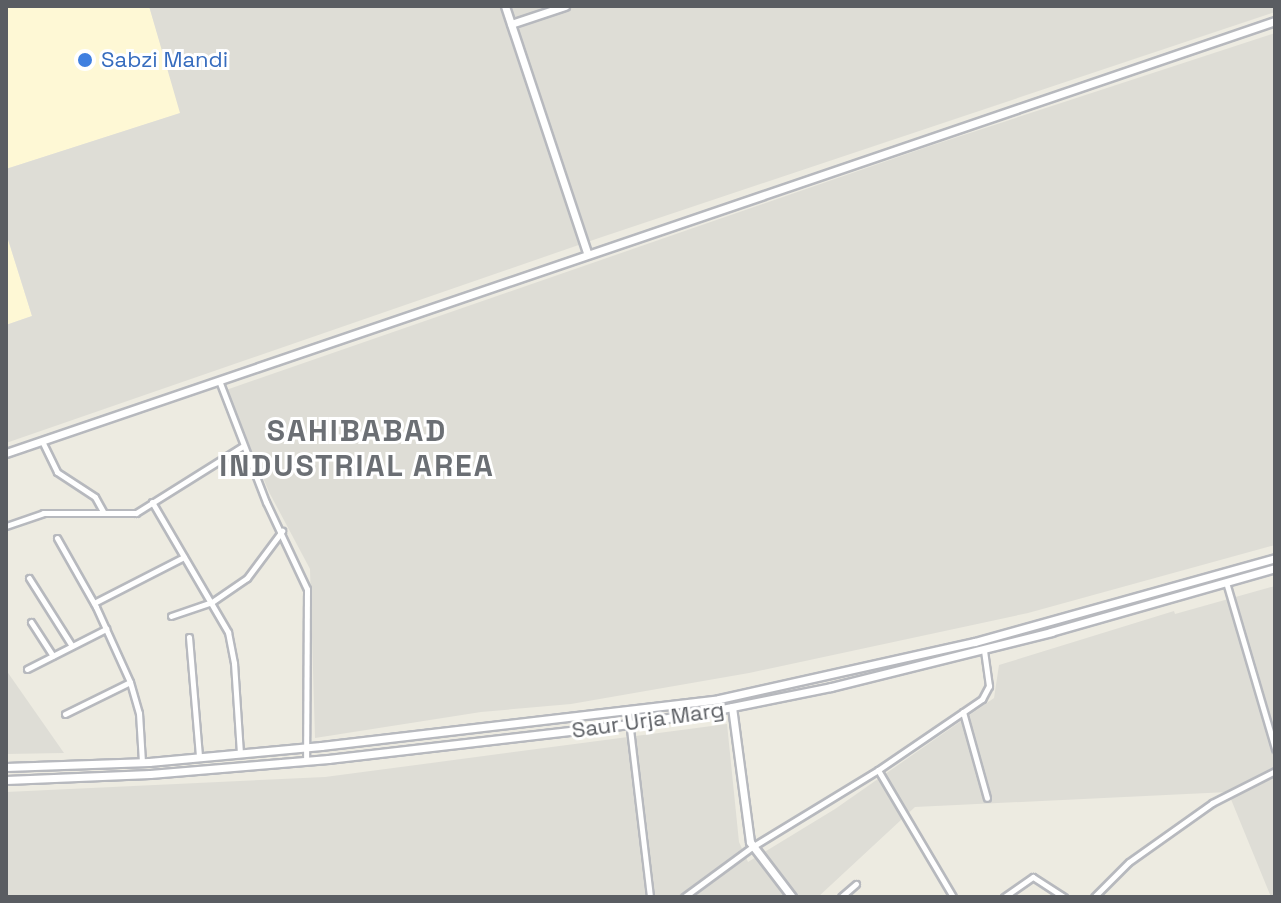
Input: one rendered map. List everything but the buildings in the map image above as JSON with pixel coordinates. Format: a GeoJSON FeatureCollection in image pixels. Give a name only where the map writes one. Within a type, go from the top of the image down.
{"type":"FeatureCollection","features":[{"type":"Feature","properties":{"kind":"street"},"geometry":{"type":"LineString","coordinates":[[505,6],[587,253]]}},
{"type":"Feature","properties":{"kind":"street"},"geometry":{"type":"LineString","coordinates":[[511,24],[565,6]]}},
{"type":"Feature","properties":{"kind":"street"},"geometry":{"type":"LineString","coordinates":[[6,453],[220,383],[587,253],[776,193],[1275,21]]}},
{"type":"Feature","properties":{"kind":"street"},"geometry":{"type":"LineString","coordinates":[[220,383],[243,446],[307,589],[306,761]]}},
{"type":"Feature","properties":{"kind":"street"},"geometry":{"type":"LineString","coordinates":[[42,441],[57,472],[95,497],[105,514]]}},
{"type":"Feature","properties":{"kind":"street"},"geometry":{"type":"LineString","coordinates":[[6,526],[43,513],[130,515],[243,446]]}},
{"type":"Feature","properties":{"kind":"street"},"geometry":{"type":"LineString","coordinates":[[152,502],[212,602],[231,641],[240,754]]}},
{"type":"Feature","properties":{"kind":"street"},"geometry":{"type":"LineString","coordinates":[[171,616],[212,602],[247,578],[282,531]]}},
{"type":"Feature","properties":{"kind":"street"},"geometry":{"type":"LineString","coordinates":[[57,538],[94,603],[130,682],[139,713],[142,762]]}},
{"type":"Feature","properties":{"kind":"street"},"geometry":{"type":"LineString","coordinates":[[94,603],[184,557]]}},
{"type":"Feature","properties":{"kind":"street","name":"Saur Urja Marg"},"geometry":{"type":"LineString","coordinates":[[6,767],[142,762],[306,748],[628,712],[731,697],[975,642],[1275,558]]}},
{"type":"Feature","properties":{"kind":"street","name":"Saur Urja Marg"},"geometry":{"type":"LineString","coordinates":[[6,780],[306,761],[630,724],[732,708],[984,649],[1275,568]]}},
{"type":"Feature","properties":{"kind":"street"},"geometry":{"type":"LineString","coordinates":[[29,578],[72,646]]}},
{"type":"Feature","properties":{"kind":"street"},"geometry":{"type":"LineString","coordinates":[[1226,582],[1275,749]]}},
{"type":"Feature","properties":{"kind":"street"},"geometry":{"type":"LineString","coordinates":[[31,622],[53,656]]}},
{"type":"Feature","properties":{"kind":"street"},"geometry":{"type":"LineString","coordinates":[[27,669],[106,629]]}},
{"type":"Feature","properties":{"kind":"street"},"geometry":{"type":"LineString","coordinates":[[189,637],[199,757]]}},
{"type":"Feature","properties":{"kind":"street"},"geometry":{"type":"LineString","coordinates":[[684,897],[752,847],[878,770],[982,699],[989,686],[984,649]]}},
{"type":"Feature","properties":{"kind":"street"},"geometry":{"type":"LineString","coordinates":[[65,714],[130,682]]}},
{"type":"Feature","properties":{"kind":"street"},"geometry":{"type":"LineString","coordinates":[[731,697],[747,834],[752,847],[792,897]]}},
{"type":"Feature","properties":{"kind":"street"},"geometry":{"type":"LineString","coordinates":[[628,712],[650,897]]}},
{"type":"Feature","properties":{"kind":"street"},"geometry":{"type":"LineString","coordinates":[[963,712],[987,798]]}},
{"type":"Feature","properties":{"kind":"street"},"geometry":{"type":"LineString","coordinates":[[62,765],[64,778]]}},
{"type":"Feature","properties":{"kind":"street"},"geometry":{"type":"LineString","coordinates":[[878,770],[953,897]]}},
{"type":"Feature","properties":{"kind":"street"},"geometry":{"type":"LineString","coordinates":[[1094,897],[1129,862],[1212,803],[1275,771]]}},
{"type":"Feature","properties":{"kind":"street"},"geometry":{"type":"LineString","coordinates":[[1004,897],[1033,877],[1064,897]]}},
{"type":"Feature","properties":{"kind":"street"},"geometry":{"type":"LineString","coordinates":[[841,897],[856,884]]}},
{"type":"Feature","properties":{"kind":"shaded area","name":"Sabzi Mandi"},"geometry":{"type":"Polygon","coordinates":[[[6,6],[149,6],[181,113],[6,169],[6,6]]]}},
{"type":"Feature","properties":{"kind":"shaded area"},"geometry":{"type":"Polygon","coordinates":[[[149,6],[1275,6],[1275,12],[596,239],[6,443],[6,325],[32,316],[6,233],[6,169],[180,113],[149,6]]]}},
{"type":"Feature","properties":{"kind":"shaded area"},"geometry":{"type":"Polygon","coordinates":[[[1275,33],[1275,545],[1028,613],[749,673],[571,704],[481,712],[315,738],[310,569],[269,492],[226,390],[927,147],[1275,33]]]}},
{"type":"Feature","properties":{"kind":"shaded area"},"geometry":{"type":"Polygon","coordinates":[[[6,233],[32,316],[6,325],[6,233]]]}},
{"type":"Feature","properties":{"kind":"shaded area"},"geometry":{"type":"Polygon","coordinates":[[[1275,586],[1275,897],[1271,897],[1228,792],[915,807],[818,897],[6,897],[6,792],[325,777],[727,724],[739,842],[748,862],[835,809],[994,698],[999,665],[1174,611],[1175,614],[1275,586]]]}},
{"type":"Feature","properties":{"kind":"shaded area"},"geometry":{"type":"Polygon","coordinates":[[[6,670],[64,753],[6,754],[6,670]]]}},
{"type":"Feature","properties":{"kind":"place","name":"Sabzi Mandi"},"geometry":{"type":"Point","coordinates":[85,60]}},
{"type":"Feature","properties":{"kind":"district","name":"SAHIBABAD INDUSTRIAL AREA"},"geometry":{"type":"Point","coordinates":[357,448]}}]}
